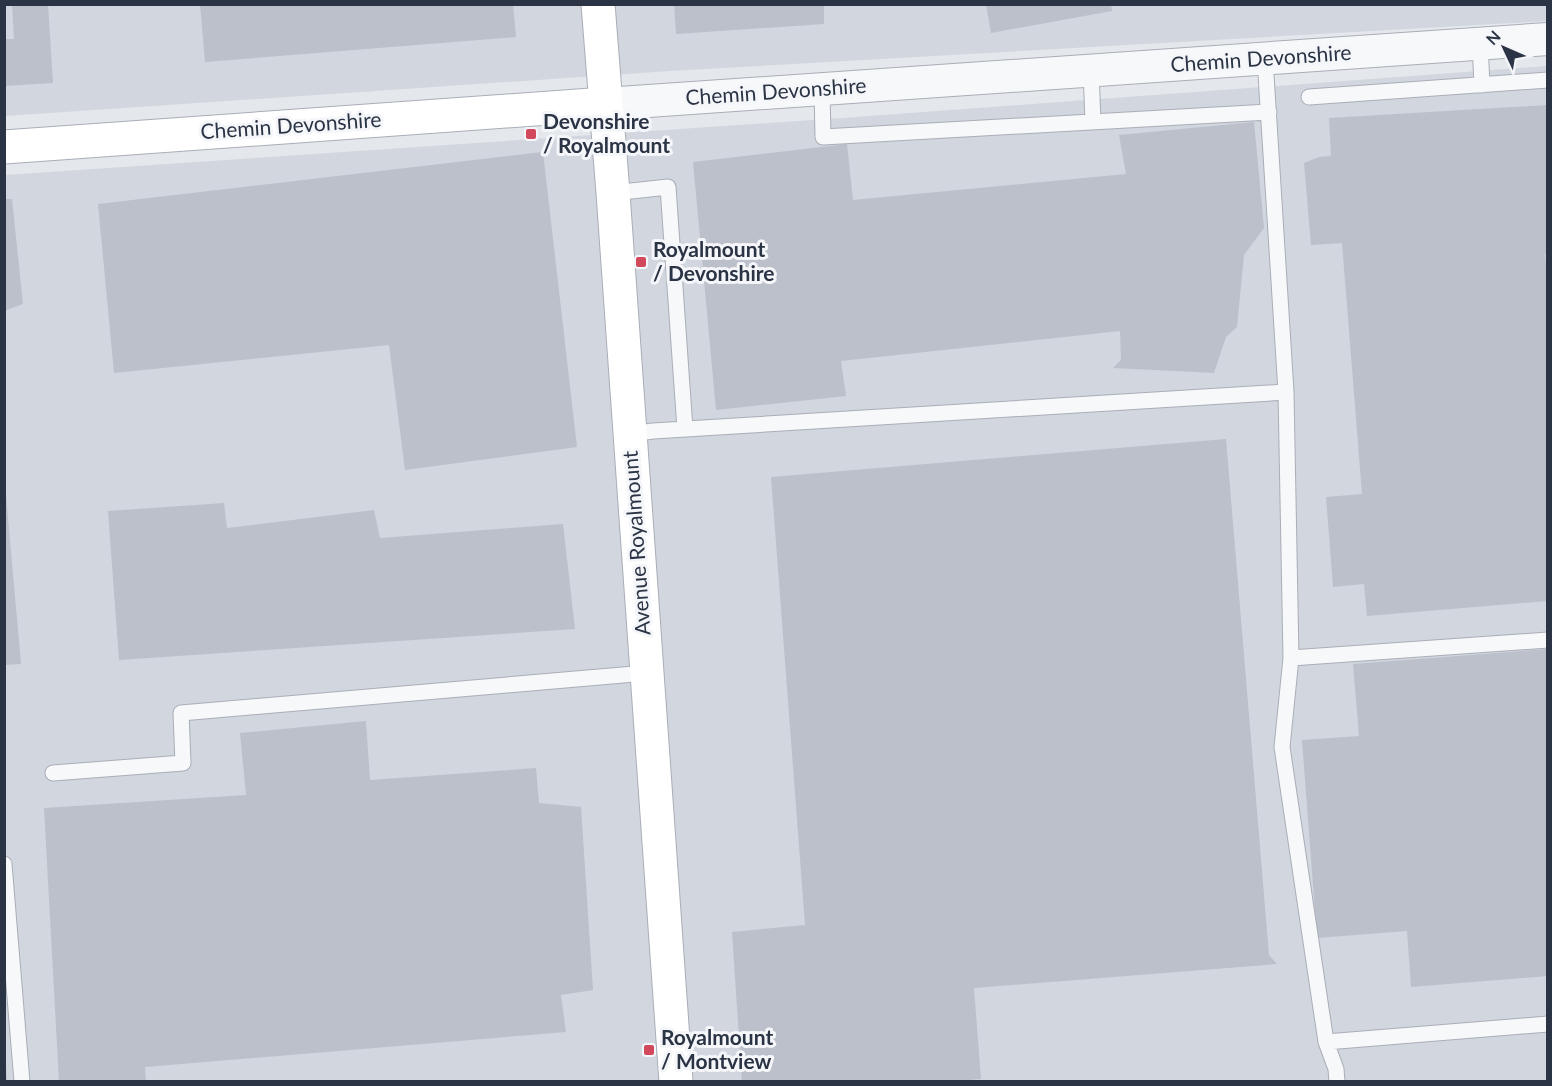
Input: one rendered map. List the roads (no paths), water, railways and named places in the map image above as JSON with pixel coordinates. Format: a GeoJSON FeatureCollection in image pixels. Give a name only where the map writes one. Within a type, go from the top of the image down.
{"type":"FeatureCollection","features":[{"type":"Feature","properties":{"kind":"street","name":"Avenue Royalmount"},"geometry":{"type":"LineString","coordinates":[[598,4],[676,1082]]}},
{"type":"Feature","properties":{"kind":"street","name":"Chemin Devonshire"},"geometry":{"type":"LineString","coordinates":[[4,147],[1548,39]]}},
{"type":"Feature","properties":{"kind":"lane"},"geometry":{"type":"LineString","coordinates":[[1480,43],[1482,85]]}},
{"type":"Feature","properties":{"kind":"lane"},"geometry":{"type":"LineString","coordinates":[[1265,59],[1286,392],[1291,658],[1282,747],[1326,1042],[1336,1069],[1337,1082]]}},
{"type":"Feature","properties":{"kind":"lane"},"geometry":{"type":"LineString","coordinates":[[1091,71],[1093,122]]}},
{"type":"Feature","properties":{"kind":"lane"},"geometry":{"type":"LineString","coordinates":[[1308,97],[1548,80]]}},
{"type":"Feature","properties":{"kind":"lane"},"geometry":{"type":"LineString","coordinates":[[822,89],[823,137],[1269,112]]}},
{"type":"Feature","properties":{"kind":"lane"},"geometry":{"type":"LineString","coordinates":[[613,193],[668,187],[685,429]]}},
{"type":"Feature","properties":{"kind":"lane"},"geometry":{"type":"LineString","coordinates":[[630,434],[1286,392]]}},
{"type":"Feature","properties":{"kind":"lane"},"geometry":{"type":"LineString","coordinates":[[1291,658],[1548,640]]}},
{"type":"Feature","properties":{"kind":"lane"},"geometry":{"type":"LineString","coordinates":[[53,773],[183,763],[181,713],[646,673]]}},
{"type":"Feature","properties":{"kind":"lane"},"geometry":{"type":"LineString","coordinates":[[4,864],[22,1082]]}},
{"type":"Feature","properties":{"kind":"lane"},"geometry":{"type":"LineString","coordinates":[[1326,1042],[1548,1024]]}},
{"type":"Feature","properties":{"kind":"place","name":"Devonshire / Royalmount"},"geometry":{"type":"Point","coordinates":[531,134]}},
{"type":"Feature","properties":{"kind":"place","name":"Royalmount / Devonshire"},"geometry":{"type":"Point","coordinates":[641,262]}},
{"type":"Feature","properties":{"kind":"place","name":"Royalmount / Montview"},"geometry":{"type":"Point","coordinates":[649,1050]}}]}
